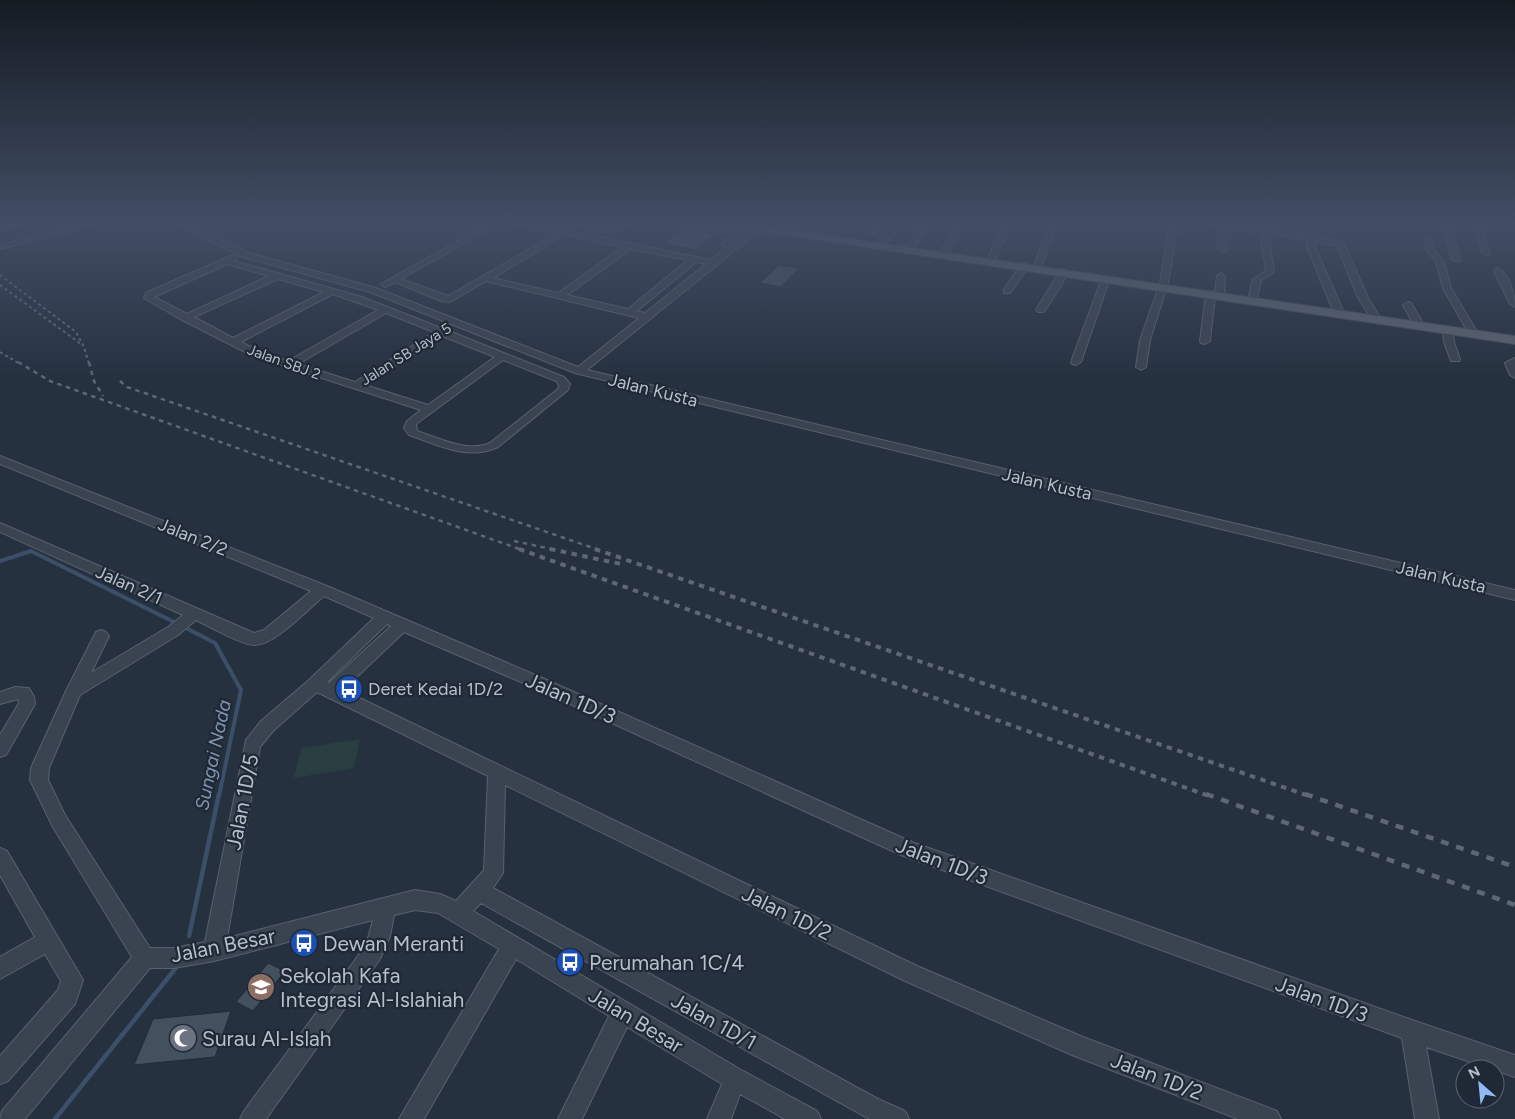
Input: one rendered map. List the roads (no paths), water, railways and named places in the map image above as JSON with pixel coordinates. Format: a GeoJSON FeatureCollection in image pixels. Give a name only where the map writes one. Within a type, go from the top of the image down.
{"type":"FeatureCollection","features":[{"type":"Feature","properties":{"kind":"main road"},"geometry":{"type":"LineString","coordinates":[[1080,274],[1515,340]]}},
{"type":"Feature","properties":{"kind":"street","name":"Jalan SBJ 2"},"geometry":{"type":"LineString","coordinates":[[197,274],[149,296],[149,298],[257,354],[429,409]]}},
{"type":"Feature","properties":{"kind":"street"},"geometry":{"type":"LineString","coordinates":[[270,274],[332,291],[386,309],[501,357],[560,379],[565,384],[563,390],[494,445],[484,450],[468,450],[413,433],[410,428],[411,423],[501,357]]}},
{"type":"Feature","properties":{"kind":"street","name":"Jalan Kusta"},"geometry":{"type":"LineString","coordinates":[[316,274],[373,290],[579,371],[1515,595]]}},
{"type":"Feature","properties":{"kind":"street"},"geometry":{"type":"LineString","coordinates":[[385,284],[403,274]]}},
{"type":"Feature","properties":{"kind":"street"},"geometry":{"type":"LineString","coordinates":[[394,279],[448,300],[495,274]]}},
{"type":"Feature","properties":{"kind":"street"},"geometry":{"type":"LineString","coordinates":[[560,296],[590,274]]}},
{"type":"Feature","properties":{"kind":"street"},"geometry":{"type":"LineString","coordinates":[[630,312],[686,274]]}},
{"type":"Feature","properties":{"kind":"street","name":"Jalan Kusta"},"geometry":{"type":"LineString","coordinates":[[579,371],[692,274]]}},
{"type":"Feature","properties":{"kind":"street"},"geometry":{"type":"LineString","coordinates":[[1007,291],[1024,274]]}},
{"type":"Feature","properties":{"kind":"street"},"geometry":{"type":"LineString","coordinates":[[1041,310],[1063,274]]}},
{"type":"Feature","properties":{"kind":"street"},"geometry":{"type":"LineString","coordinates":[[1141,367],[1144,340],[1165,274]]}},
{"type":"Feature","properties":{"kind":"street"},"geometry":{"type":"LineString","coordinates":[[1253,300],[1256,279],[1266,274]]}},
{"type":"Feature","properties":{"kind":"street"},"geometry":{"type":"LineString","coordinates":[[1323,274],[1339,313]]}},
{"type":"Feature","properties":{"kind":"street"},"geometry":{"type":"LineString","coordinates":[[1353,274],[1363,298],[1376,319]]}},
{"type":"Feature","properties":{"kind":"street"},"geometry":{"type":"LineString","coordinates":[[1443,274],[1447,288],[1473,334]]}},
{"type":"Feature","properties":{"kind":"street"},"geometry":{"type":"LineString","coordinates":[[1500,274],[1515,304]]}},
{"type":"Feature","properties":{"kind":"street"},"geometry":{"type":"LineString","coordinates":[[185,318],[276,276]]}},
{"type":"Feature","properties":{"kind":"street"},"geometry":{"type":"LineString","coordinates":[[1205,342],[1215,295],[1222,276]]}},
{"type":"Feature","properties":{"kind":"street"},"geometry":{"type":"LineString","coordinates":[[1076,362],[1106,278]]}},
{"type":"Feature","properties":{"kind":"street"},"geometry":{"type":"LineString","coordinates":[[487,279],[645,316]]}},
{"type":"Feature","properties":{"kind":"street"},"geometry":{"type":"LineString","coordinates":[[232,342],[332,291]]}},
{"type":"Feature","properties":{"kind":"street"},"geometry":{"type":"LineString","coordinates":[[1408,305],[1418,325]]}},
{"type":"Feature","properties":{"kind":"street"},"geometry":{"type":"LineString","coordinates":[[288,365],[386,309]]}},
{"type":"Feature","properties":{"kind":"street","name":"Jalan SB Jaya 5"},"geometry":{"type":"LineString","coordinates":[[356,386],[457,323]]}},
{"type":"Feature","properties":{"kind":"street"},"geometry":{"type":"LineString","coordinates":[[1448,330],[1449,342],[1455,358]]}},
{"type":"Feature","properties":{"kind":"street"},"geometry":{"type":"LineString","coordinates":[[1515,361],[1510,363],[1515,375]]}},
{"type":"Feature","properties":{"kind":"street","name":"Jalan 2/2"},"geometry":{"type":"LineString","coordinates":[[0,460],[322,590],[384,618]]}},
{"type":"Feature","properties":{"kind":"street","name":"Jalan 2/1"},"geometry":{"type":"LineString","coordinates":[[0,527],[190,618],[252,639],[260,639],[269,634],[322,590]]}},
{"type":"Feature","properties":{"kind":"street"},"geometry":{"type":"LineString","coordinates":[[74,691],[173,631],[190,618]]}},
{"type":"Feature","properties":{"kind":"street","name":"Jalan 1D/3"},"geometry":{"type":"LineString","coordinates":[[384,618],[550,688],[908,849],[1412,1031],[1515,1066]]}},
{"type":"Feature","properties":{"kind":"street","name":"Jalan 1D/5"},"geometry":{"type":"LineString","coordinates":[[214,951],[252,745],[267,726],[323,687],[384,618]]}},
{"type":"Feature","properties":{"kind":"street"},"geometry":{"type":"LineString","coordinates":[[323,687],[402,625]]}},
{"type":"Feature","properties":{"kind":"street"},"geometry":{"type":"LineString","coordinates":[[10,1119],[145,958],[59,821],[39,780],[40,768],[101,636]]}},
{"type":"Feature","properties":{"kind":"street","name":"Jalan 1D/2"},"geometry":{"type":"LineString","coordinates":[[323,687],[910,973],[1080,1046],[1269,1119]]}},
{"type":"Feature","properties":{"kind":"street"},"geometry":{"type":"LineString","coordinates":[[0,698],[15,693],[23,693],[27,704],[0,750]]}},
{"type":"Feature","properties":{"kind":"street"},"geometry":{"type":"LineString","coordinates":[[458,913],[480,891],[493,872],[497,772]]}},
{"type":"Feature","properties":{"kind":"street"},"geometry":{"type":"LineString","coordinates":[[0,1073],[70,990],[72,980],[1,860]]}},
{"type":"Feature","properties":{"kind":"street","name":"Jalan 1D/1"},"geometry":{"type":"LineString","coordinates":[[480,891],[870,1107],[897,1119]]}},
{"type":"Feature","properties":{"kind":"street","name":"Jalan Besar"},"geometry":{"type":"LineString","coordinates":[[145,958],[174,958],[214,951],[415,900],[440,904],[735,1079],[809,1119]]}},
{"type":"Feature","properties":{"kind":"street"},"geometry":{"type":"LineString","coordinates":[[252,1119],[373,952],[380,936],[386,907]]}},
{"type":"Feature","properties":{"kind":"street"},"geometry":{"type":"LineString","coordinates":[[0,969],[48,941]]}},
{"type":"Feature","properties":{"kind":"street"},"geometry":{"type":"LineString","coordinates":[[411,1119],[512,946]]}},
{"type":"Feature","properties":{"kind":"street"},"geometry":{"type":"LineString","coordinates":[[570,1119],[623,1012]]}},
{"type":"Feature","properties":{"kind":"street"},"geometry":{"type":"LineString","coordinates":[[1412,1031],[1427,1119]]}},
{"type":"Feature","properties":{"kind":"street"},"geometry":{"type":"LineString","coordinates":[[719,1119],[735,1079]]}},
{"type":"Feature","properties":{"kind":"waterway","name":"Sungai Nada"},"geometry":{"type":"LineString","coordinates":[[0,561],[31,551],[176,623]]}},
{"type":"Feature","properties":{"kind":"waterway","name":"Sungai Nada"},"geometry":{"type":"LineString","coordinates":[[184,627],[215,643],[241,690],[219,796]]}},
{"type":"Feature","properties":{"kind":"waterway","name":"Sungai Nada"},"geometry":{"type":"LineString","coordinates":[[189,936],[219,794]]}},
{"type":"Feature","properties":{"kind":"waterway","name":"Sungai Nada"},"geometry":{"type":"LineString","coordinates":[[55,1119],[179,964]]}},
{"type":"Feature","properties":{"kind":"railway"},"geometry":{"type":"LineString","coordinates":[[0,275],[76,332],[84,347],[89,364]]}},
{"type":"Feature","properties":{"kind":"railway"},"geometry":{"type":"LineString","coordinates":[[0,285],[81,344]]}},
{"type":"Feature","properties":{"kind":"railway"},"geometry":{"type":"LineString","coordinates":[[0,352],[20,364]]}},
{"type":"Feature","properties":{"kind":"railway"},"geometry":{"type":"LineString","coordinates":[[18,362],[50,381],[522,550]]}},
{"type":"Feature","properties":{"kind":"railway"},"geometry":{"type":"LineString","coordinates":[[89,362],[94,381],[103,396]]}},
{"type":"Feature","properties":{"kind":"railway"},"geometry":{"type":"LineString","coordinates":[[120,381],[127,387],[599,550]]}},
{"type":"Feature","properties":{"kind":"railway"},"geometry":{"type":"LineString","coordinates":[[514,541],[556,550]]}},
{"type":"Feature","properties":{"kind":"railway"},"geometry":{"type":"LineString","coordinates":[[519,549],[1209,796]]}},
{"type":"Feature","properties":{"kind":"railway"},"geometry":{"type":"LineString","coordinates":[[550,549],[621,564]]}},
{"type":"Feature","properties":{"kind":"railway"},"geometry":{"type":"LineString","coordinates":[[595,549],[1309,796]]}},
{"type":"Feature","properties":{"kind":"railway"},"geometry":{"type":"LineString","coordinates":[[1206,794],[1515,905]]}},
{"type":"Feature","properties":{"kind":"railway"},"geometry":{"type":"LineString","coordinates":[[1305,794],[1515,867]]}},
{"type":"Feature","properties":{"kind":"place","name":"Deret Kedai 1D/2"},"geometry":{"type":"Point","coordinates":[349,689]}},
{"type":"Feature","properties":{"kind":"place","name":"Dewan Meranti"},"geometry":{"type":"Point","coordinates":[304,943]}},
{"type":"Feature","properties":{"kind":"place","name":"Perumahan 1C/4"},"geometry":{"type":"Point","coordinates":[570,962]}},
{"type":"Feature","properties":{"kind":"place","name":"Sekolah Kafa Integrasi Al-Islahiah"},"geometry":{"type":"Point","coordinates":[261,987]}},
{"type":"Feature","properties":{"kind":"place","name":"Surau Al-Islah"},"geometry":{"type":"Point","coordinates":[183,1038]}}]}
